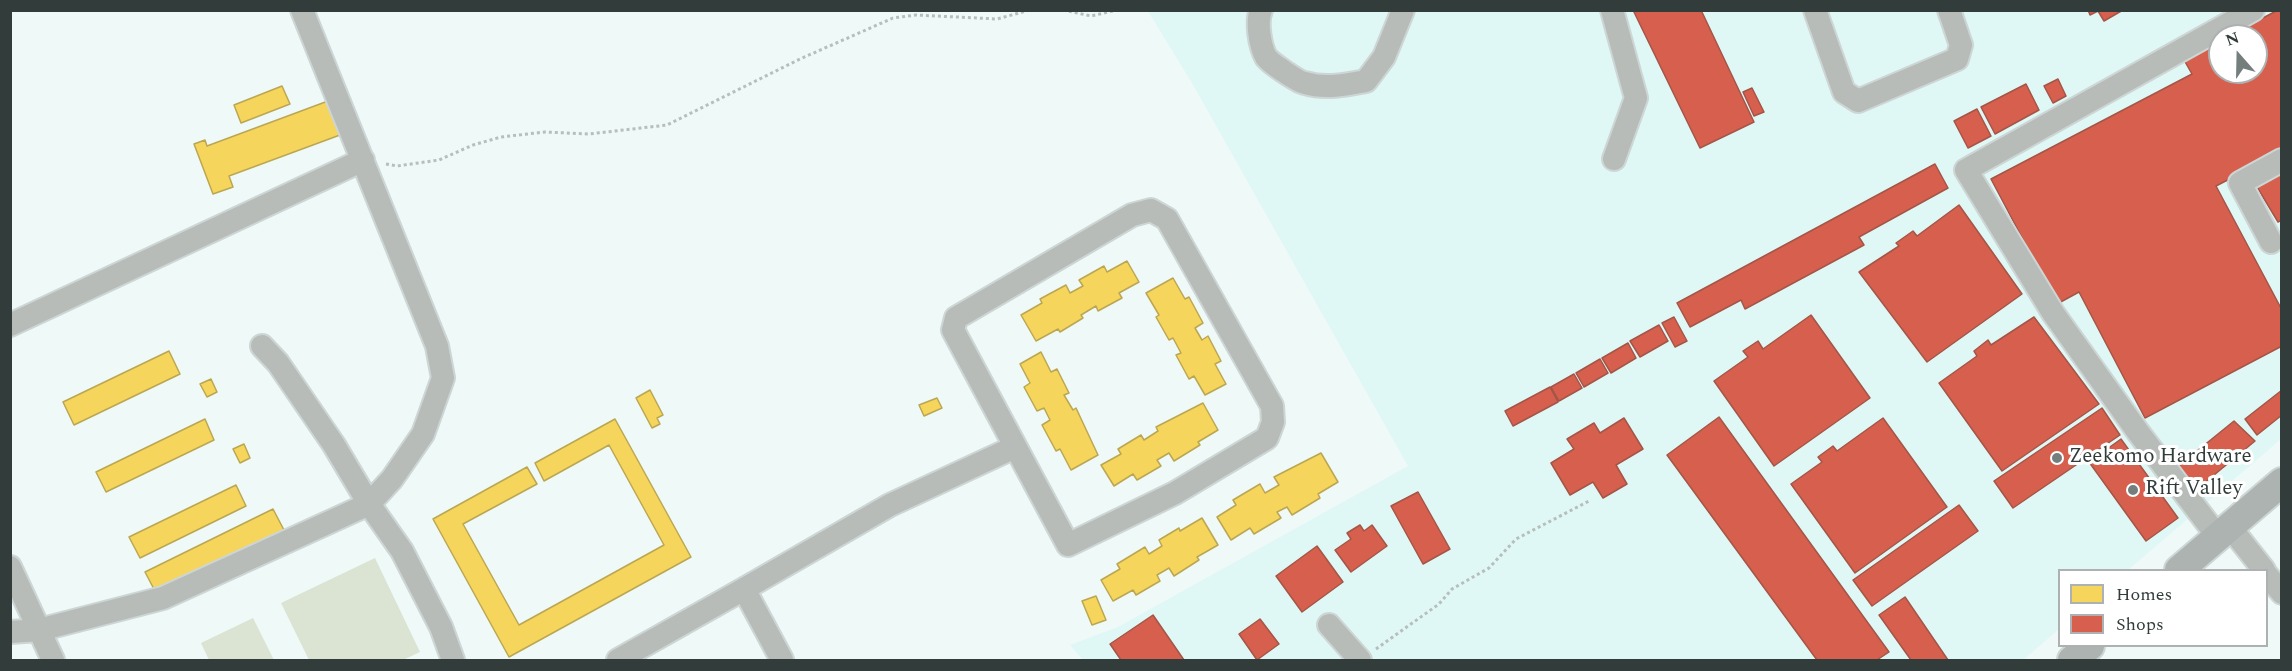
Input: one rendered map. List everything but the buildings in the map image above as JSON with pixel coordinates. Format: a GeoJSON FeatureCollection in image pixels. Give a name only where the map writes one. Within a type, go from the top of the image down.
{"type":"FeatureCollection","features":[{"type":"Feature","properties":{"kind":"main road"},"geometry":{"type":"LineString","coordinates":[[2180,569],[2282,482]]}},
{"type":"Feature","properties":{"kind":"main road"},"geometry":{"type":"LineString","coordinates":[[2072,660],[2088,647]]}},
{"type":"Feature","properties":{"kind":"street"},"geometry":{"type":"LineString","coordinates":[[10,632],[39,630],[163,598],[369,504],[393,479],[423,434],[443,378],[437,346],[302,10]]}},
{"type":"Feature","properties":{"kind":"street"},"geometry":{"type":"LineString","coordinates":[[1261,10],[1259,15],[1261,42],[1267,58],[1303,83],[1338,87],[1366,81],[1384,57],[1403,10]]}},
{"type":"Feature","properties":{"kind":"street"},"geometry":{"type":"LineString","coordinates":[[1612,10],[1636,98],[1614,159]]}},
{"type":"Feature","properties":{"kind":"street"},"geometry":{"type":"LineString","coordinates":[[1815,10],[1844,92],[1858,101],[1957,59],[1961,45],[1949,10]]}},
{"type":"Feature","properties":{"kind":"street"},"geometry":{"type":"LineString","coordinates":[[2253,10],[1966,170],[2053,313],[2138,432],[2224,532],[2262,569]]}},
{"type":"Feature","properties":{"kind":"street"},"geometry":{"type":"LineString","coordinates":[[10,325],[363,160]]}},
{"type":"Feature","properties":{"kind":"street"},"geometry":{"type":"LineString","coordinates":[[2278,246],[2240,183],[2282,160]]}},
{"type":"Feature","properties":{"kind":"street"},"geometry":{"type":"LineString","coordinates":[[1151,210],[1167,219],[1272,406],[1273,422],[1267,438],[1175,492],[1068,545],[1015,447],[953,330],[956,318],[1132,215],[1151,210]]}},
{"type":"Feature","properties":{"kind":"street"},"geometry":{"type":"LineString","coordinates":[[262,346],[278,363],[402,551],[441,627],[453,660]]}},
{"type":"Feature","properties":{"kind":"street"},"geometry":{"type":"LineString","coordinates":[[618,660],[890,505],[1015,447]]}},
{"type":"Feature","properties":{"kind":"street"},"geometry":{"type":"LineString","coordinates":[[10,567],[53,660]]}},
{"type":"Feature","properties":{"kind":"street"},"geometry":{"type":"LineString","coordinates":[[2268,576],[2282,593]]}},
{"type":"Feature","properties":{"kind":"street"},"geometry":{"type":"LineString","coordinates":[[744,589],[782,660]]}},
{"type":"Feature","properties":{"kind":"street"},"geometry":{"type":"LineString","coordinates":[[1329,625],[1365,657]]}},
{"type":"Feature","properties":{"kind":"path"},"geometry":{"type":"LineString","coordinates":[[363,160],[397,166],[439,160],[473,145],[501,137],[545,132],[589,134],[667,125],[800,59],[893,18],[916,15],[997,19],[1030,10]]}},
{"type":"Feature","properties":{"kind":"path"},"geometry":{"type":"LineString","coordinates":[[1063,10],[1091,16],[1117,10]]}},
{"type":"Feature","properties":{"kind":"path"},"geometry":{"type":"LineString","coordinates":[[1365,657],[1439,604],[1452,589],[1489,568],[1516,539],[1589,501]]}},
{"type":"Feature","properties":{"kind":"shaded area"},"geometry":{"type":"Polygon","coordinates":[[[1148,11],[2281,11],[2281,439],[2129,569],[2058,569],[2058,630],[2023,660],[1083,660],[1070,645],[1118,627],[1408,466],[1192,83],[1148,11]]]}},
{"type":"Feature","properties":{"kind":"green space"},"geometry":{"type":"Polygon","coordinates":[[[375,558],[420,652],[403,660],[309,660],[281,603],[375,558]]]}},
{"type":"Feature","properties":{"kind":"green space"},"geometry":{"type":"Polygon","coordinates":[[[253,618],[274,660],[209,660],[201,643],[253,618]]]}},
{"type":"Feature","properties":{"kind":"place","name":"Zeekomo Hardware"},"geometry":{"type":"Point","coordinates":[2057,458]}},
{"type":"Feature","properties":{"kind":"place","name":"Rift Valley"},"geometry":{"type":"Point","coordinates":[2133,490]}}]}
